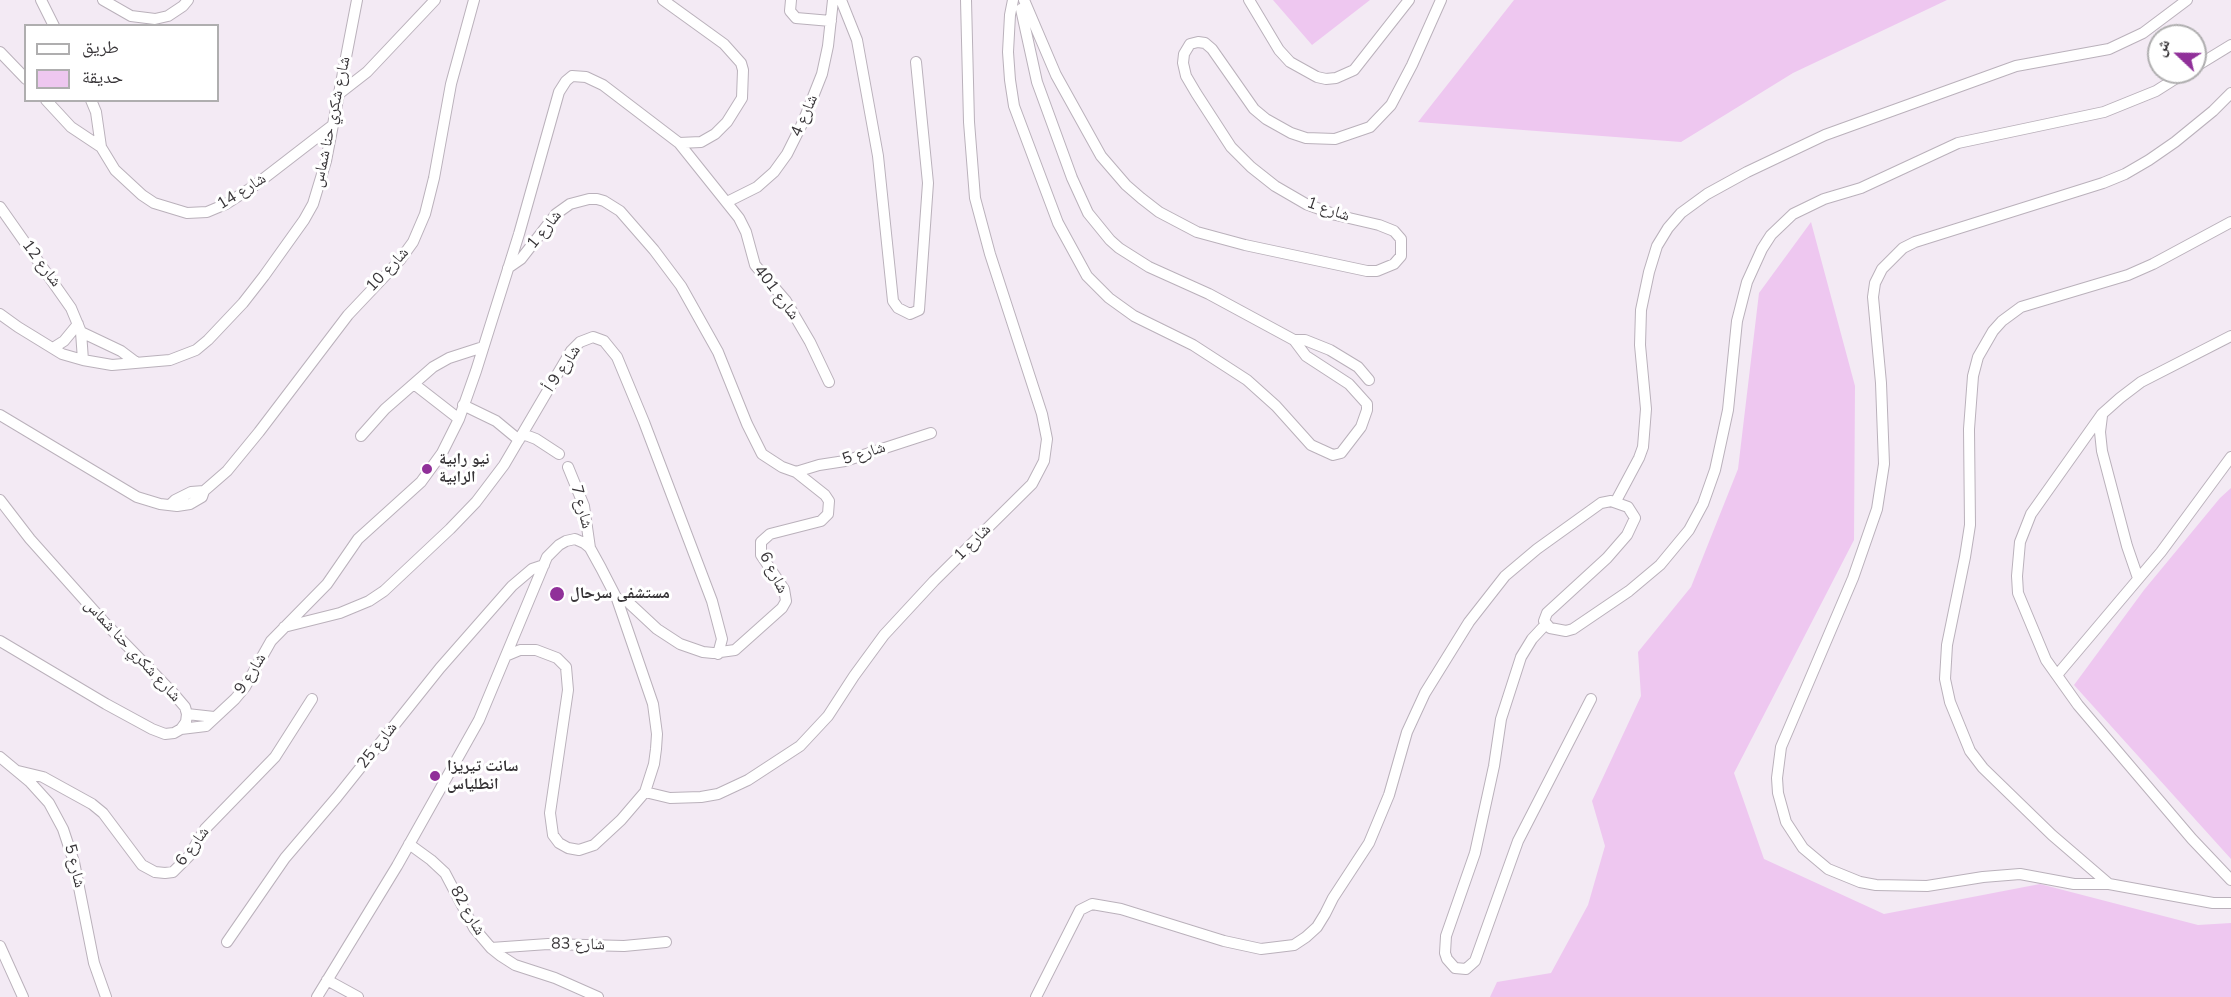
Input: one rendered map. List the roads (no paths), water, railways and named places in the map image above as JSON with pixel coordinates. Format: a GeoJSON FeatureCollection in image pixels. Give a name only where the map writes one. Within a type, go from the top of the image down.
{"type":"FeatureCollection","features":[{"type":"Feature","properties":{"kind":"street"},"geometry":{"type":"LineString","coordinates":[[41,0],[53,24]]}},
{"type":"Feature","properties":{"kind":"street"},"geometry":{"type":"LineString","coordinates":[[103,0],[131,16],[155,19],[168,16],[188,0]]}},
{"type":"Feature","properties":{"kind":"street","name":"شارع شكري حنا شماس"},"geometry":{"type":"LineString","coordinates":[[0,314],[62,354],[112,365],[170,360],[196,350],[216,333],[243,303],[282,252],[313,204],[324,170],[357,0]]}},
{"type":"Feature","properties":{"kind":"street"},"geometry":{"type":"LineString","coordinates":[[340,93],[367,72],[435,0]]}},
{"type":"Feature","properties":{"kind":"street","name":"شارع 10"},"geometry":{"type":"LineString","coordinates":[[0,415],[137,497],[170,505],[190,504],[202,497],[204,491],[227,471],[348,315],[400,260],[413,242],[425,214],[451,84],[474,0]]}},
{"type":"Feature","properties":{"kind":"street"},"geometry":{"type":"LineString","coordinates":[[663,0],[724,44],[741,63],[743,70],[742,98],[727,122],[715,134],[700,142],[679,143]]}},
{"type":"Feature","properties":{"kind":"street"},"geometry":{"type":"LineString","coordinates":[[791,0],[790,11],[796,18],[831,21]]}},
{"type":"Feature","properties":{"kind":"street","name":"شارع 4"},"geometry":{"type":"LineString","coordinates":[[727,202],[757,187],[774,172],[788,154],[804,122],[825,62],[833,0]]}},
{"type":"Feature","properties":{"kind":"street"},"geometry":{"type":"LineString","coordinates":[[841,0],[857,40],[878,156],[893,301],[898,308],[910,314],[919,310],[928,183],[916,62]]}},
{"type":"Feature","properties":{"kind":"street","name":"شارع 1"},"geometry":{"type":"LineString","coordinates":[[645,792],[670,798],[718,794],[767,770],[800,746],[828,716],[884,635],[934,581],[1032,484],[1044,461],[1047,439],[1042,414],[1001,288],[975,198],[969,122],[966,0]]}},
{"type":"Feature","properties":{"kind":"street"},"geometry":{"type":"LineString","coordinates":[[1012,0],[1008,52],[1014,106],[1058,223],[1087,276],[1109,298],[1134,316],[1193,345],[1247,380],[1266,396],[1311,445],[1332,455],[1341,453],[1361,427],[1367,411],[1366,404],[1348,384],[1306,356],[1294,340],[1209,294],[1141,262],[1119,248],[1099,227],[1080,197],[1045,106],[1037,82],[1025,20],[1018,0]]}},
{"type":"Feature","properties":{"kind":"street","name":"شارع 1"},"geometry":{"type":"LineString","coordinates":[[1024,0],[1056,75],[1098,150],[1114,172],[1141,198],[1159,212],[1197,232],[1245,245],[1367,271],[1377,271],[1394,264],[1401,256],[1401,239],[1394,231],[1379,225],[1330,213],[1306,204],[1275,186],[1251,167],[1231,147],[1196,93],[1186,76],[1184,54],[1190,44],[1205,43],[1212,49],[1254,109],[1266,119],[1291,133],[1306,138],[1335,139],[1370,126],[1391,105],[1441,0]]}},
{"type":"Feature","properties":{"kind":"street"},"geometry":{"type":"LineString","coordinates":[[1249,0],[1279,50],[1290,63],[1317,77],[1326,79],[1336,78],[1354,70],[1409,0]]}},
{"type":"Feature","properties":{"kind":"street"},"geometry":{"type":"LineString","coordinates":[[1616,501],[1643,447],[1646,409],[1640,345],[1641,310],[1649,272],[1658,246],[1668,228],[1681,213],[1707,194],[1747,172],[1825,135],[2000,70],[2037,61],[2084,55],[2109,49],[2144,33],[2187,0]]}},
{"type":"Feature","properties":{"kind":"street"},"geometry":{"type":"LineString","coordinates":[[2207,60],[2231,45]]}},
{"type":"Feature","properties":{"kind":"street"},"geometry":{"type":"LineString","coordinates":[[0,52],[24,77]]}},
{"type":"Feature","properties":{"kind":"street","name":"شارع 1"},"geometry":{"type":"LineString","coordinates":[[284,627],[327,584],[357,539],[421,482],[442,453],[459,419],[483,347],[559,92],[566,81],[578,75],[603,85]]}},
{"type":"Feature","properties":{"kind":"street"},"geometry":{"type":"LineString","coordinates":[[1036,997],[1080,910],[1092,904],[1121,909],[1224,941],[1261,949],[1283,948],[1306,938],[1325,914],[1333,898],[1370,843],[1389,795],[1400,749],[1412,718],[1469,622],[1505,576],[1537,549],[1601,503],[1616,501],[1628,507],[1635,518],[1632,526],[1607,558],[1546,613],[1544,621],[1556,630],[1573,629],[1629,591],[1672,552],[1698,515],[1709,490],[1722,440],[1728,410],[1737,321],[1747,282],[1761,249],[1793,214],[1824,199],[1861,188],[1958,142],[2104,112],[2156,91],[2167,84]]}},
{"type":"Feature","properties":{"kind":"street","name":"شارع 401"},"geometry":{"type":"LineString","coordinates":[[603,85],[679,143],[727,202],[746,232],[755,266],[786,301],[810,342],[829,382]]}},
{"type":"Feature","properties":{"kind":"street"},"geometry":{"type":"LineString","coordinates":[[2231,93],[2175,142],[2125,174],[1915,242],[1903,248],[1882,269],[1875,283],[1873,297],[1880,362],[1884,464],[1877,509],[1853,578],[1781,747],[1778,765],[1778,793],[1791,831],[1803,848],[1816,860],[1843,876],[1876,885],[1927,886],[2020,874],[2074,884],[2109,884],[2213,903],[2231,903]]}},
{"type":"Feature","properties":{"kind":"street"},"geometry":{"type":"LineString","coordinates":[[48,102],[70,127],[101,147]]}},
{"type":"Feature","properties":{"kind":"street","name":"شارع 14"},"geometry":{"type":"LineString","coordinates":[[92,102],[96,112],[101,147],[116,170],[141,195],[165,207],[198,213],[218,208],[238,196],[333,125]]}},
{"type":"Feature","properties":{"kind":"street","name":"شارع 1"},"geometry":{"type":"LineString","coordinates":[[508,268],[521,259],[563,208],[589,199],[604,201],[612,206],[632,224],[681,286],[717,352],[762,454],[782,467],[796,472]]}},
{"type":"Feature","properties":{"kind":"street","name":"شارع 12"},"geometry":{"type":"LineString","coordinates":[[0,207],[71,308],[79,328],[83,360]]}},
{"type":"Feature","properties":{"kind":"street"},"geometry":{"type":"LineString","coordinates":[[2109,884],[2052,835],[1983,768],[1970,751],[1950,702],[1945,679],[1949,627],[1970,525],[1969,429],[1973,375],[1978,357],[1993,331],[2021,307],[2128,275],[2231,222]]}},
{"type":"Feature","properties":{"kind":"street"},"geometry":{"type":"LineString","coordinates":[[53,348],[79,328],[121,351],[137,363]]}},
{"type":"Feature","properties":{"kind":"street"},"geometry":{"type":"LineString","coordinates":[[2231,336],[2141,382],[2102,414],[2031,514],[2020,542],[2017,576],[2018,593],[2046,660],[2078,705],[2118,754],[2231,880]]}},
{"type":"Feature","properties":{"kind":"street","name":"شارع 9 أ"},"geometry":{"type":"LineString","coordinates":[[284,627],[356,608],[384,591],[476,502],[504,465],[571,351],[579,342],[593,338],[601,339],[609,345],[625,376],[712,601],[722,639],[718,654]]}},
{"type":"Feature","properties":{"kind":"street"},"geometry":{"type":"LineString","coordinates":[[1294,340],[1305,340],[1323,346],[1358,367],[1369,380]]}},
{"type":"Feature","properties":{"kind":"street"},"geometry":{"type":"LineString","coordinates":[[361,436],[379,415],[434,367],[449,358],[483,347]]}},
{"type":"Feature","properties":{"kind":"street"},"geometry":{"type":"LineString","coordinates":[[414,384],[459,419]]}},
{"type":"Feature","properties":{"kind":"street"},"geometry":{"type":"LineString","coordinates":[[464,405],[491,417],[521,437],[536,439],[559,454]]}},
{"type":"Feature","properties":{"kind":"street"},"geometry":{"type":"LineString","coordinates":[[2102,414],[2100,432],[2102,451],[2127,546],[2138,578]]}},
{"type":"Feature","properties":{"kind":"street","name":"شارع 5"},"geometry":{"type":"LineString","coordinates":[[796,472],[845,461],[931,433]]}},
{"type":"Feature","properties":{"kind":"street"},"geometry":{"type":"LineString","coordinates":[[2057,675],[2161,552],[2231,457]]}},
{"type":"Feature","properties":{"kind":"street","name":"شارع 7"},"geometry":{"type":"LineString","coordinates":[[568,467],[584,506],[590,548],[617,599],[653,704],[657,734],[654,764],[645,792]]}},
{"type":"Feature","properties":{"kind":"street","name":"شارع 6"},"geometry":{"type":"LineString","coordinates":[[718,654],[735,650],[744,643],[782,608],[786,601],[784,589],[761,555],[761,542],[770,534],[816,523],[828,514],[830,507],[828,498],[796,472]]}},
{"type":"Feature","properties":{"kind":"street","name":"شارع شكري حنا شماس"},"geometry":{"type":"LineString","coordinates":[[0,500],[30,539],[105,623],[173,693],[188,714],[181,729]]}},
{"type":"Feature","properties":{"kind":"street"},"geometry":{"type":"LineString","coordinates":[[316,997],[409,844],[479,720],[552,550],[566,541],[575,539],[590,548]]}},
{"type":"Feature","properties":{"kind":"street","name":"شارع 25"},"geometry":{"type":"LineString","coordinates":[[227,942],[285,858],[440,668],[512,586],[532,569],[544,565]]}},
{"type":"Feature","properties":{"kind":"street"},"geometry":{"type":"LineString","coordinates":[[617,599],[628,602],[670,639],[692,649],[718,654]]}},
{"type":"Feature","properties":{"kind":"street"},"geometry":{"type":"LineString","coordinates":[[1546,624],[1528,644],[1521,657],[1501,719],[1494,766],[1477,844],[1446,936],[1445,953],[1455,968],[1466,969],[1475,961],[1518,841],[1591,699]]}},
{"type":"Feature","properties":{"kind":"street","name":"شارع 9"},"geometry":{"type":"LineString","coordinates":[[181,729],[206,726],[245,687],[271,641],[284,627]]}},
{"type":"Feature","properties":{"kind":"street"},"geometry":{"type":"LineString","coordinates":[[0,640],[152,729],[165,734],[181,729]]}},
{"type":"Feature","properties":{"kind":"street"},"geometry":{"type":"LineString","coordinates":[[508,655],[520,650],[536,650],[556,658],[566,668],[568,690],[550,813],[553,835],[559,843],[579,850],[594,845],[621,820],[645,792]]}},
{"type":"Feature","properties":{"kind":"street","name":"شارع 6"},"geometry":{"type":"LineString","coordinates":[[18,771],[43,777],[92,804],[103,813],[142,865],[155,872],[173,872],[189,856],[206,829],[275,757],[312,699]]}},
{"type":"Feature","properties":{"kind":"street"},"geometry":{"type":"LineString","coordinates":[[188,714],[214,717]]}},
{"type":"Feature","properties":{"kind":"street","name":"شارع 5"},"geometry":{"type":"LineString","coordinates":[[0,758],[18,771],[49,803],[71,848],[94,963],[106,997]]}},
{"type":"Feature","properties":{"kind":"street","name":"شارع 82"},"geometry":{"type":"LineString","coordinates":[[409,844],[445,873],[474,928],[491,948],[515,965],[555,978],[598,997]]}},
{"type":"Feature","properties":{"kind":"street","name":"شارع 83"},"geometry":{"type":"LineString","coordinates":[[491,948],[548,944],[624,946],[666,942]]}},
{"type":"Feature","properties":{"kind":"street"},"geometry":{"type":"LineString","coordinates":[[0,946],[23,997]]}},
{"type":"Feature","properties":{"kind":"street"},"geometry":{"type":"LineString","coordinates":[[327,980],[358,997]]}},
{"type":"Feature","properties":{"kind":"place","name":"نيو رابية الرابية"},"geometry":{"type":"Point","coordinates":[427,469]}},
{"type":"Feature","properties":{"kind":"place","name":"مستشفى سرحال"},"geometry":{"type":"Point","coordinates":[557,594]}},
{"type":"Feature","properties":{"kind":"place","name":"سانت تيريزا انطلياس"},"geometry":{"type":"Point","coordinates":[435,776]}}]}
